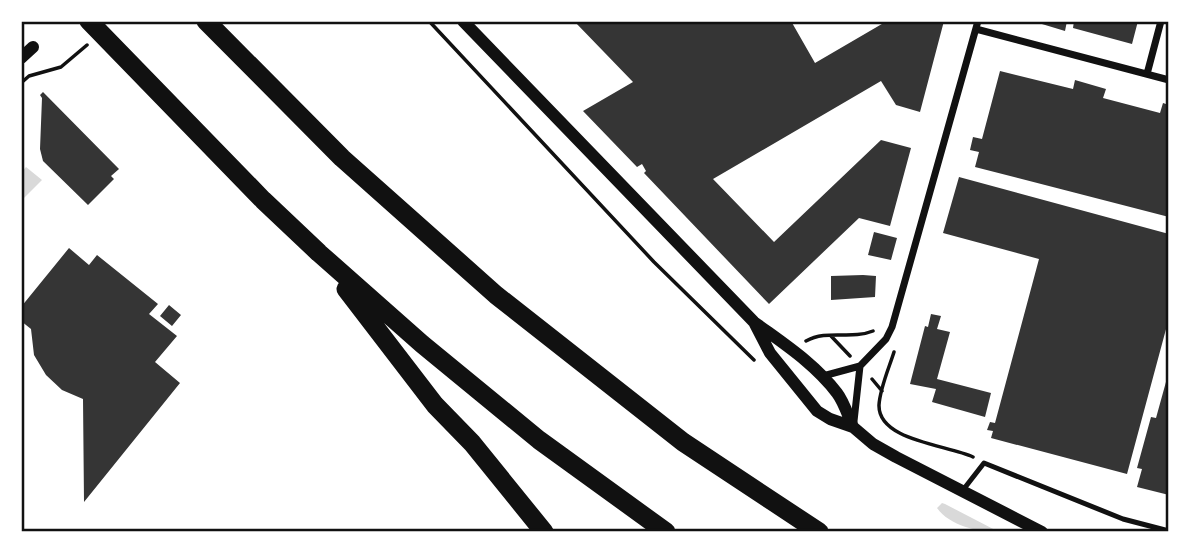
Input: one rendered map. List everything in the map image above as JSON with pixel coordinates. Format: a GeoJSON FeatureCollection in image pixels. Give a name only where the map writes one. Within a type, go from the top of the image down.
{"type":"FeatureCollection","features":[{"type":"Feature","properties":{"kind":"highway"},"geometry":{"type":"LineString","coordinates":[[206,21],[342,158],[506,303],[683,442],[819,532]]}},
{"type":"Feature","properties":{"kind":"highway"},"geometry":{"type":"LineString","coordinates":[[92,29],[319,253],[422,344],[538,440],[666,532]]}},
{"type":"Feature","properties":{"kind":"highway"},"geometry":{"type":"LineString","coordinates":[[319,253],[435,405],[480,452],[544,532]]}},
{"type":"Feature","properties":{"kind":"street"},"geometry":{"type":"LineString","coordinates":[[463,21],[754,322],[794,349],[822,376],[838,394],[853,427]]}},
{"type":"Feature","properties":{"kind":"street"},"geometry":{"type":"LineString","coordinates":[[1147,74],[1161,21]]}},
{"type":"Feature","properties":{"kind":"street"},"geometry":{"type":"LineString","coordinates":[[822,376],[860,366],[886,339],[897,315],[977,25],[1169,80]]}},
{"type":"Feature","properties":{"kind":"street"},"geometry":{"type":"LineString","coordinates":[[21,58],[33,47]]}},
{"type":"Feature","properties":{"kind":"street"},"geometry":{"type":"LineString","coordinates":[[754,322],[779,366],[817,411],[853,427],[873,444],[1042,532]]}},
{"type":"Feature","properties":{"kind":"street"},"geometry":{"type":"LineString","coordinates":[[853,427],[860,366]]}},
{"type":"Feature","properties":{"kind":"lane"},"geometry":{"type":"LineString","coordinates":[[962,492],[984,463],[1123,519],[1169,531]]}},
{"type":"Feature","properties":{"kind":"path"},"geometry":{"type":"LineString","coordinates":[[429,21],[664,271],[769,375],[779,366]]}},
{"type":"Feature","properties":{"kind":"path"},"geometry":{"type":"LineString","coordinates":[[21,83],[29,76],[61,67],[92,29]]}},
{"type":"Feature","properties":{"kind":"path"},"geometry":{"type":"LineString","coordinates":[[794,349],[823,334],[855,335],[872,332],[897,315]]}},
{"type":"Feature","properties":{"kind":"path"},"geometry":{"type":"LineString","coordinates":[[882,391],[879,406],[884,422],[891,429],[954,449],[984,463]]}},
{"type":"Feature","properties":{"kind":"shaded area"},"geometry":{"type":"Polygon","coordinates":[[[26,167],[42,180],[21,201],[21,173],[26,167]]]}},
{"type":"Feature","properties":{"kind":"shaded area"},"geometry":{"type":"Polygon","coordinates":[[[942,503],[999,532],[982,531],[957,524],[937,508],[942,503]]]}},
{"type":"Feature","properties":{"kind":"building"},"geometry":{"type":"Polygon","coordinates":[[[574,21],[791,21],[815,63],[887,21],[944,21],[920,112],[896,105],[881,81],[713,179],[774,242],[881,140],[911,148],[890,226],[859,218],[769,304],[644,173],[646,171],[642,164],[637,167],[583,111],[633,82],[574,21]]]}},
{"type":"Feature","properties":{"kind":"building"},"geometry":{"type":"Polygon","coordinates":[[[1032,21],[1067,21],[1065,31],[1032,21]]]}},
{"type":"Feature","properties":{"kind":"building"},"geometry":{"type":"Polygon","coordinates":[[[1074,21],[1138,21],[1132,44],[1073,28],[1074,21]]]}},
{"type":"Feature","properties":{"kind":"building"},"geometry":{"type":"Polygon","coordinates":[[[1000,71],[1073,89],[1075,80],[1106,89],[1103,98],[1160,113],[1163,103],[1169,105],[1169,217],[975,167],[979,152],[970,150],[973,137],[982,139],[1000,71]]]}},
{"type":"Feature","properties":{"kind":"building"},"geometry":{"type":"Polygon","coordinates":[[[43,92],[119,169],[111,176],[114,179],[88,205],[43,161],[40,149],[40,95],[43,92]]]}},
{"type":"Feature","properties":{"kind":"building"},"geometry":{"type":"Polygon","coordinates":[[[959,177],[1169,234],[1169,318],[1127,474],[991,438],[993,431],[987,430],[990,422],[995,423],[1039,259],[943,233],[959,177]]]}},
{"type":"Feature","properties":{"kind":"building"},"geometry":{"type":"Polygon","coordinates":[[[874,232],[897,238],[891,260],[868,255],[874,232]]]}},
{"type":"Feature","properties":{"kind":"building"},"geometry":{"type":"Polygon","coordinates":[[[69,248],[89,265],[97,255],[158,304],[149,314],[177,336],[155,362],[180,383],[84,502],[83,399],[62,390],[46,375],[34,355],[31,329],[21,321],[21,307],[69,248]]]}},
{"type":"Feature","properties":{"kind":"building"},"geometry":{"type":"Polygon","coordinates":[[[831,276],[876,276],[875,297],[831,300],[831,276]]]}},
{"type":"Feature","properties":{"kind":"building"},"geometry":{"type":"Polygon","coordinates":[[[169,305],[181,315],[172,326],[160,316],[169,305]]]}},
{"type":"Feature","properties":{"kind":"building"},"geometry":{"type":"Polygon","coordinates":[[[931,314],[941,316],[937,329],[950,332],[937,379],[991,393],[985,417],[932,402],[936,389],[910,384],[925,326],[928,327],[931,314]]]}},
{"type":"Feature","properties":{"kind":"building"},"geometry":{"type":"Polygon","coordinates":[[[1169,371],[1169,495],[1137,487],[1142,469],[1137,468],[1151,417],[1156,418],[1169,371]]]}}]}
